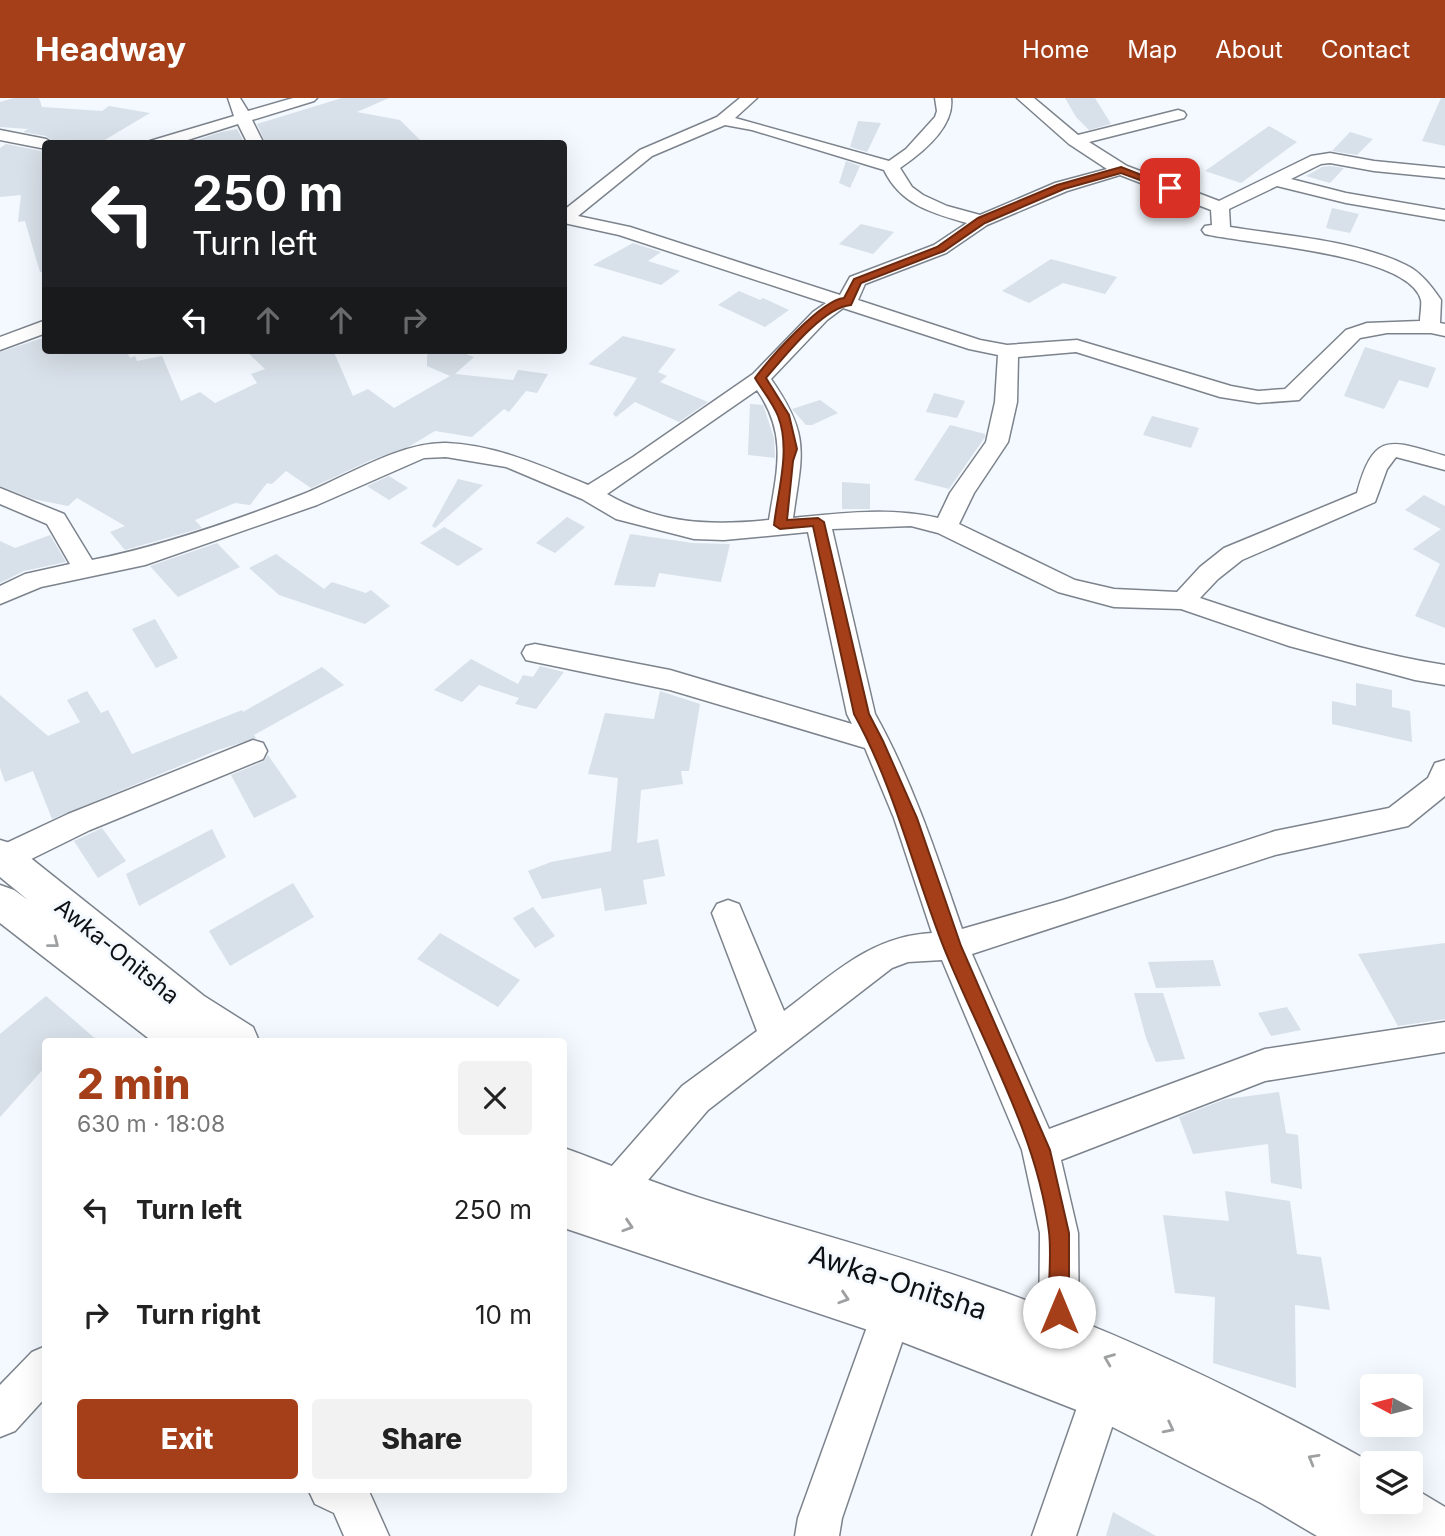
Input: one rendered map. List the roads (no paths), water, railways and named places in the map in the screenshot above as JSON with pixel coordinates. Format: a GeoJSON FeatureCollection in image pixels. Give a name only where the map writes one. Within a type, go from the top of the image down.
{"type":"FeatureCollection","features":[{"type":"Feature","properties":{"kind":"main road","name":"Awka-Onitsha"},"geometry":{"type":"LineString","coordinates":[[2,857],[189,1009],[233,1038]]}},
{"type":"Feature","properties":{"kind":"main road","name":"Awka-Onitsha"},"geometry":{"type":"LineString","coordinates":[[0,901],[180,1038]]}},
{"type":"Feature","properties":{"kind":"main road","name":"Awka-Onitsha"},"geometry":{"type":"LineString","coordinates":[[567,1171],[711,1225],[872,1271],[995,1313],[1166,1382],[1260,1429],[1360,1486]]}},
{"type":"Feature","properties":{"kind":"main road","name":"Awka-Onitsha"},"geometry":{"type":"LineString","coordinates":[[567,1206],[892,1313],[1102,1394],[1280,1484],[1369,1536]]}},
{"type":"Feature","properties":{"kind":"main road"},"geometry":{"type":"LineString","coordinates":[[1406,1514],[1443,1536]]}},
{"type":"Feature","properties":{"kind":"street"},"geometry":{"type":"LineString","coordinates":[[233,98],[254,140]]}},
{"type":"Feature","properties":{"kind":"street"},"geometry":{"type":"LineString","coordinates":[[169,140],[309,98]]}},
{"type":"Feature","properties":{"kind":"street"},"geometry":{"type":"LineString","coordinates":[[567,216],[646,153],[723,120],[749,98]]}},
{"type":"Feature","properties":{"kind":"street"},"geometry":{"type":"LineString","coordinates":[[891,167],[912,152],[942,118],[945,111],[943,98]]}},
{"type":"Feature","properties":{"kind":"street"},"geometry":{"type":"LineString","coordinates":[[1025,98],[1075,141],[1121,170],[1220,207],[1317,160],[1330,158],[1374,166],[1445,173]]}},
{"type":"Feature","properties":{"kind":"street"},"geometry":{"type":"LineString","coordinates":[[1075,141],[1178,115]]}},
{"type":"Feature","properties":{"kind":"street"},"geometry":{"type":"LineString","coordinates":[[723,120],[755,126],[891,167],[900,187],[908,194],[926,204],[981,220]]}},
{"type":"Feature","properties":{"kind":"street"},"geometry":{"type":"LineString","coordinates":[[0,135],[42,143]]}},
{"type":"Feature","properties":{"kind":"street"},"geometry":{"type":"LineString","coordinates":[[590,494],[641,462],[760,378],[781,353],[820,316],[845,302],[857,281],[940,249],[981,220],[1061,187],[1121,170]]}},
{"type":"Feature","properties":{"kind":"street"},"geometry":{"type":"LineString","coordinates":[[1273,180],[1346,198],[1445,215]]}},
{"type":"Feature","properties":{"kind":"street"},"geometry":{"type":"LineString","coordinates":[[567,219],[624,231],[976,345],[1007,351],[1077,346],[1228,391],[1278,397],[1291,395],[1353,334],[1367,329],[1438,328],[1429,310],[1431,300],[1420,285],[1402,270],[1328,248],[1216,230],[1220,207]]}},
{"type":"Feature","properties":{"kind":"street"},"geometry":{"type":"LineString","coordinates":[[0,344],[42,328]]}},
{"type":"Feature","properties":{"kind":"street"},"geometry":{"type":"LineString","coordinates":[[946,527],[962,492],[997,442],[1006,402],[1009,361],[1007,351]]}},
{"type":"Feature","properties":{"kind":"street"},"geometry":{"type":"LineString","coordinates":[[760,378],[783,415],[791,449],[787,461],[780,525]]}},
{"type":"Feature","properties":{"kind":"street"},"geometry":{"type":"LineString","coordinates":[[1183,601],[1209,573],[1233,554],[1367,498],[1381,457],[1387,451],[1395,449],[1445,463]]}},
{"type":"Feature","properties":{"kind":"street"},"geometry":{"type":"LineString","coordinates":[[0,596],[34,580],[136,559],[309,500],[396,461],[432,450],[484,455],[512,461],[590,494],[625,514],[694,531],[724,532],[860,519],[911,519],[946,527],[1067,586],[1114,598],[1183,601],[1289,637],[1415,670],[1445,675]]}},
{"type":"Feature","properties":{"kind":"street"},"geometry":{"type":"LineString","coordinates":[[0,495],[56,519],[85,569]]}},
{"type":"Feature","properties":{"kind":"street"},"geometry":{"type":"LineString","coordinates":[[818,522],[861,714],[876,741],[909,818],[952,946],[1040,1150],[1059,1233],[1059,1339]]}},
{"type":"Feature","properties":{"kind":"street"},"geometry":{"type":"LineString","coordinates":[[535,653],[670,680],[876,741]]}},
{"type":"Feature","properties":{"kind":"street"},"geometry":{"type":"LineString","coordinates":[[2,857],[79,822],[253,751]]}},
{"type":"Feature","properties":{"kind":"street"},"geometry":{"type":"LineString","coordinates":[[617,1188],[695,1098],[880,958],[908,948],[952,946],[1063,913],[1276,843],[1397,818],[1439,785],[1445,771]]}},
{"type":"Feature","properties":{"kind":"street"},"geometry":{"type":"LineString","coordinates":[[728,913],[776,1037]]}},
{"type":"Feature","properties":{"kind":"street"},"geometry":{"type":"LineString","coordinates":[[1040,1150],[1265,1065],[1445,1037]]}},
{"type":"Feature","properties":{"kind":"street"},"geometry":{"type":"LineString","coordinates":[[817,1536],[820,1518],[892,1313]]}},
{"type":"Feature","properties":{"kind":"street"},"geometry":{"type":"LineString","coordinates":[[0,1416],[42,1370]]}},
{"type":"Feature","properties":{"kind":"street"},"geometry":{"type":"LineString","coordinates":[[1054,1536],[1102,1394]]}},
{"type":"Feature","properties":{"kind":"street"},"geometry":{"type":"LineString","coordinates":[[338,1493],[349,1498],[367,1536]]}}]}
